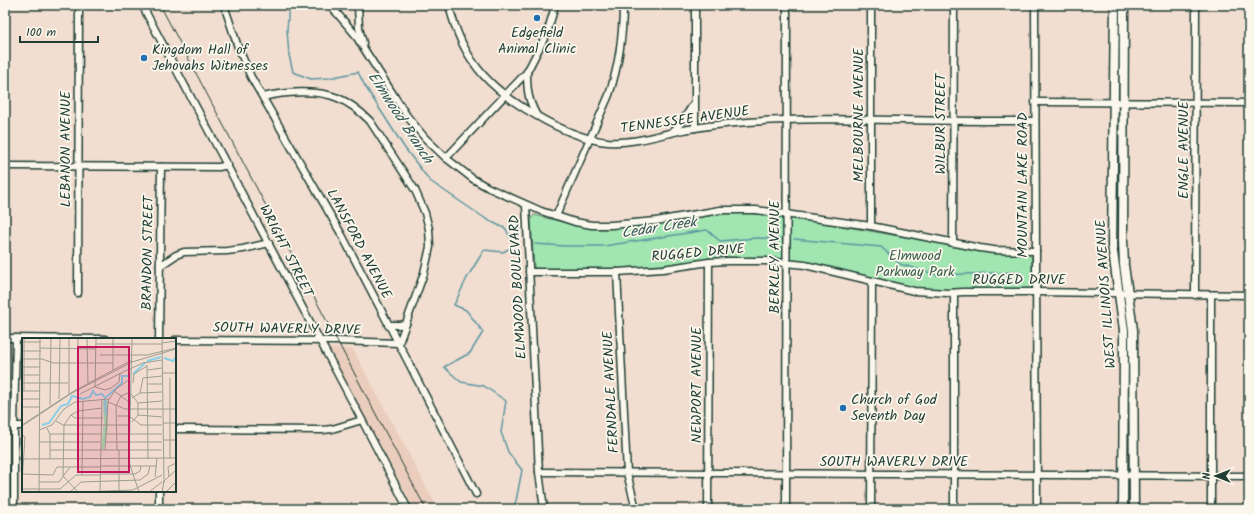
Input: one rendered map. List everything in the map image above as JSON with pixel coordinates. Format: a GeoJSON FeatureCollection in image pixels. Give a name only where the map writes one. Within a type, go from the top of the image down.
{"type":"FeatureCollection","features":[{"type":"Feature","properties":{"kind":"main road","name":"WEST ILLINOIS AVENUE"},"geometry":{"type":"LineString","coordinates":[[1114,5],[1112,245],[1124,330],[1123,509]]}},
{"type":"Feature","properties":{"kind":"main road","name":"WEST ILLINOIS AVENUE"},"geometry":{"type":"LineString","coordinates":[[1124,5],[1123,253],[1133,330],[1134,509]]}},
{"type":"Feature","properties":{"kind":"main road"},"geometry":{"type":"LineString","coordinates":[[1113,198],[1123,198]]}},
{"type":"Feature","properties":{"kind":"main road"},"geometry":{"type":"LineString","coordinates":[[1124,388],[1134,388]]}},
{"type":"Feature","properties":{"kind":"street","name":"LEBANON AVENUE"},"geometry":{"type":"LineString","coordinates":[[78,293],[79,5]]}},
{"type":"Feature","properties":{"kind":"street","name":"WRIGHT STREET"},"geometry":{"type":"LineString","coordinates":[[142,5],[228,165],[408,509]]}},
{"type":"Feature","properties":{"kind":"street","name":"LANSFORD AVENUE"},"geometry":{"type":"LineString","coordinates":[[224,5],[238,47],[251,77],[343,237],[476,494]]}},
{"type":"Feature","properties":{"kind":"street","name":"ELMWOOD BOULEVARD"},"geometry":{"type":"LineString","coordinates":[[330,5],[345,21],[363,46],[407,116],[425,138],[446,158],[473,179],[526,205],[539,472],[544,509]]}},
{"type":"Feature","properties":{"kind":"street"},"geometry":{"type":"LineString","coordinates":[[358,5],[359,28],[363,46]]}},
{"type":"Feature","properties":{"kind":"street","name":"TENNESSEE AVENUE"},"geometry":{"type":"LineString","coordinates":[[450,5],[456,31],[466,50],[477,69],[493,86],[514,103],[537,116],[575,135],[591,139],[608,142],[625,141],[644,139],[695,128],[787,120],[1035,121]]}},
{"type":"Feature","properties":{"kind":"street"},"geometry":{"type":"LineString","coordinates":[[446,158],[527,72],[547,33],[555,5]]}},
{"type":"Feature","properties":{"kind":"street"},"geometry":{"type":"LineString","coordinates":[[556,216],[605,107],[621,48],[623,5]]}},
{"type":"Feature","properties":{"kind":"street"},"geometry":{"type":"LineString","coordinates":[[695,5],[695,128]]}},
{"type":"Feature","properties":{"kind":"street","name":"BERKLEY AVENUE"},"geometry":{"type":"LineString","coordinates":[[786,509],[787,5]]}},
{"type":"Feature","properties":{"kind":"street","name":"MELBOURNE AVENUE"},"geometry":{"type":"LineString","coordinates":[[871,5],[871,226]]}},
{"type":"Feature","properties":{"kind":"street","name":"WILBUR STREET"},"geometry":{"type":"LineString","coordinates":[[953,243],[954,5]]}},
{"type":"Feature","properties":{"kind":"street","name":"MOUNTAIN LAKE ROAD"},"geometry":{"type":"LineString","coordinates":[[1035,5],[1037,509]]}},
{"type":"Feature","properties":{"kind":"street","name":"ENGLE AVENUE"},"geometry":{"type":"LineString","coordinates":[[1195,295],[1196,5]]}},
{"type":"Feature","properties":{"kind":"street"},"geometry":{"type":"LineString","coordinates":[[527,72],[527,89],[532,106],[537,116]]}},
{"type":"Feature","properties":{"kind":"street"},"geometry":{"type":"LineString","coordinates":[[263,97],[278,94],[305,93],[325,94],[338,97],[361,112],[370,121],[415,190],[425,213],[429,229],[430,247],[424,273],[399,343]]}},
{"type":"Feature","properties":{"kind":"street"},"geometry":{"type":"LineString","coordinates":[[670,133],[685,118],[695,102]]}},
{"type":"Feature","properties":{"kind":"street"},"geometry":{"type":"LineString","coordinates":[[1035,102],[1249,103]]}},
{"type":"Feature","properties":{"kind":"street"},"geometry":{"type":"LineString","coordinates":[[5,166],[219,167],[228,165]]}},
{"type":"Feature","properties":{"kind":"street","name":"BRANDON STREET"},"geometry":{"type":"LineString","coordinates":[[159,338],[161,167]]}},
{"type":"Feature","properties":{"kind":"street","name":"RUGGED DRIVE"},"geometry":{"type":"LineString","coordinates":[[526,205],[575,222],[592,225],[656,221],[720,210],[756,210],[871,226],[994,250],[1036,251]]}},
{"type":"Feature","properties":{"kind":"street"},"geometry":{"type":"LineString","coordinates":[[160,266],[173,257],[184,252],[227,251],[269,243]]}},
{"type":"Feature","properties":{"kind":"street","name":"RUGGED DRIVE"},"geometry":{"type":"LineString","coordinates":[[529,272],[617,272],[709,262],[747,260],[787,262],[805,265],[914,291],[954,293],[1036,292],[1249,295]]}},
{"type":"Feature","properties":{"kind":"street","name":"NEWPORT AVENUE"},"geometry":{"type":"LineString","coordinates":[[708,509],[709,262]]}},
{"type":"Feature","properties":{"kind":"street","name":"FERNDALE AVENUE"},"geometry":{"type":"LineString","coordinates":[[617,272],[627,473],[636,509]]}},
{"type":"Feature","properties":{"kind":"street"},"geometry":{"type":"LineString","coordinates":[[871,509],[872,282]]}},
{"type":"Feature","properties":{"kind":"street"},"geometry":{"type":"LineString","coordinates":[[954,293],[954,509]]}},
{"type":"Feature","properties":{"kind":"street"},"geometry":{"type":"LineString","coordinates":[[1211,295],[1211,509]]}},
{"type":"Feature","properties":{"kind":"street"},"geometry":{"type":"LineString","coordinates":[[388,324],[399,326],[406,324]]}},
{"type":"Feature","properties":{"kind":"street"},"geometry":{"type":"LineString","coordinates":[[5,338],[22,338]]}},
{"type":"Feature","properties":{"kind":"street"},"geometry":{"type":"LineString","coordinates":[[14,509],[16,338]]}},
{"type":"Feature","properties":{"kind":"street","name":"SOUTH WAVERLY DRIVE"},"geometry":{"type":"LineString","coordinates":[[176,340],[399,343]]}},
{"type":"Feature","properties":{"kind":"street"},"geometry":{"type":"LineString","coordinates":[[176,429],[323,430],[332,429],[362,420]]}},
{"type":"Feature","properties":{"kind":"street"},"geometry":{"type":"LineString","coordinates":[[5,426],[22,426]]}},
{"type":"Feature","properties":{"kind":"street","name":"SOUTH WAVERLY DRIVE"},"geometry":{"type":"LineString","coordinates":[[539,472],[1249,476]]}},
{"type":"Feature","properties":{"kind":"street"},"geometry":{"type":"LineString","coordinates":[[159,492],[159,509]]}},
{"type":"Feature","properties":{"kind":"shaded area"},"geometry":{"type":"Polygon","coordinates":[[[329,348],[353,349],[438,509],[414,509],[337,366],[329,348]]]}},
{"type":"Feature","properties":{"kind":"green space","name":"Elmwood Parkway Park"},"geometry":{"type":"Polygon","coordinates":[[[746,213],[800,219],[997,253],[1028,254],[1032,258],[1032,287],[1029,290],[936,290],[913,288],[876,281],[800,261],[750,258],[723,257],[663,265],[597,270],[538,270],[534,266],[531,219],[534,215],[571,224],[602,229],[658,224],[719,214],[746,213]]]}},
{"type":"Feature","properties":{"kind":"waterway","name":"Elmwood Branch"},"geometry":{"type":"LineString","coordinates":[[289,5],[287,30],[289,55],[293,72],[311,79],[329,78],[358,72],[365,86],[404,147],[430,181],[486,219],[506,229],[514,246],[503,252],[484,250],[467,278],[454,305],[466,310],[483,332],[470,353],[444,367],[461,382],[484,386],[506,401],[501,432],[508,452],[522,470],[516,501],[512,509]]}},
{"type":"Feature","properties":{"kind":"waterway","name":"Cedar Creek"},"geometry":{"type":"LineString","coordinates":[[535,244],[604,246],[707,230],[720,241],[756,238],[781,239]]}},
{"type":"Feature","properties":{"kind":"waterway","name":"Cedar Creek"},"geometry":{"type":"LineString","coordinates":[[794,239],[881,247],[900,264],[937,275],[1019,272]]}},
{"type":"Feature","properties":{"kind":"tram line"},"geometry":{"type":"LineString","coordinates":[[160,5],[426,509]]}},
{"type":"Feature","properties":{"kind":"place","name":"Edgefield Animal Clinic"},"geometry":{"type":"Point","coordinates":[537,18]}},
{"type":"Feature","properties":{"kind":"place","name":"Kingdom Hall of Jehovahs Witnesses"},"geometry":{"type":"Point","coordinates":[144,58]}},
{"type":"Feature","properties":{"kind":"place","name":"Church of God Seventh Day"},"geometry":{"type":"Point","coordinates":[843,408]}}]}
